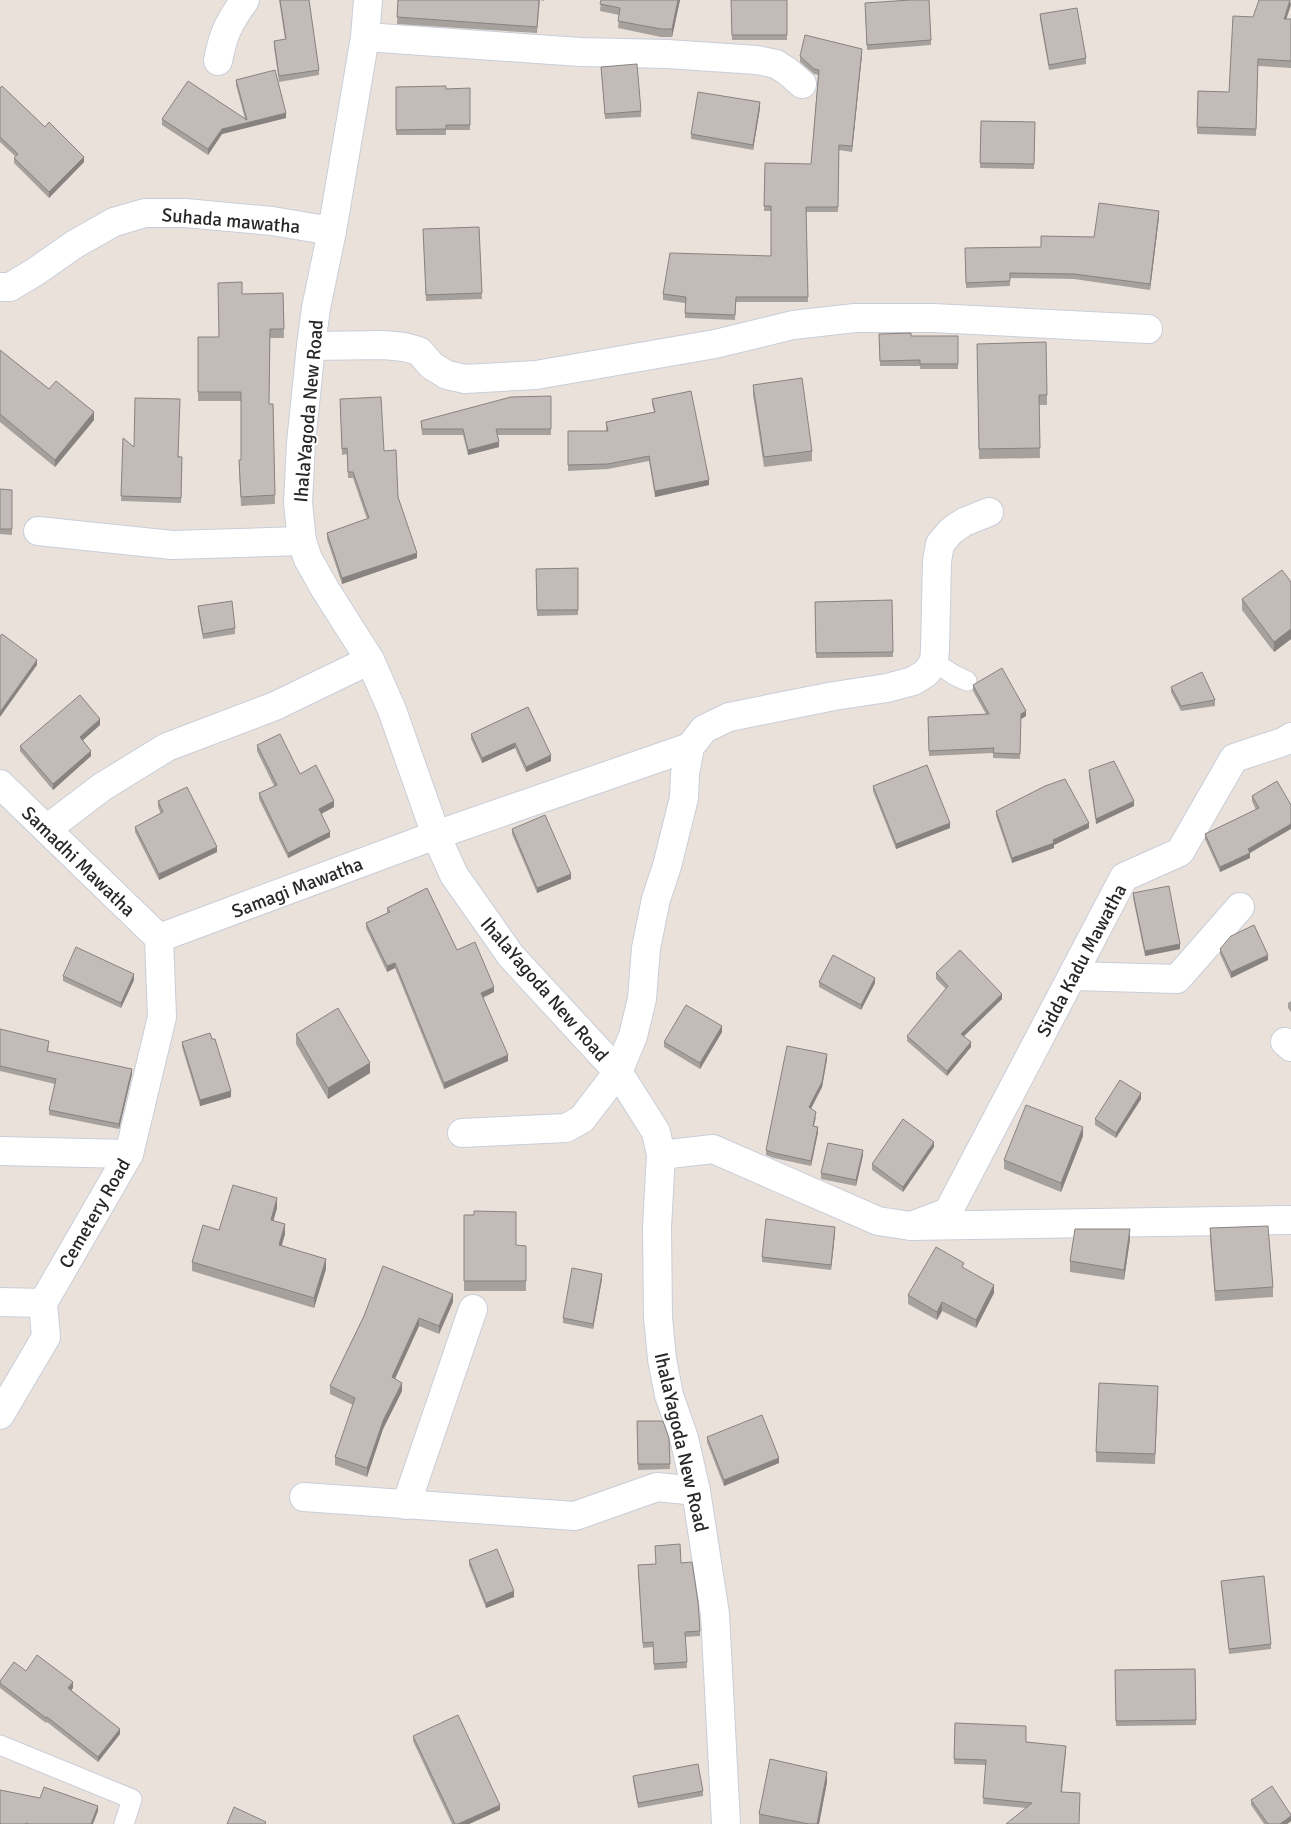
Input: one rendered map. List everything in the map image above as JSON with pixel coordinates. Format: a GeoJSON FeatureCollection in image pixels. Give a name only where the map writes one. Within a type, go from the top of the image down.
{"type":"FeatureCollection","features":[{"type":"Feature","properties":{"kind":"street"},"geometry":{"type":"LineString","coordinates":[[218,61],[223,38],[234,16],[245,0]]}},
{"type":"Feature","properties":{"kind":"street","name":"IhalaYagoda New Road"},"geometry":{"type":"LineString","coordinates":[[368,0],[365,37],[332,231],[316,308],[311,346],[298,503],[302,541],[308,559],[325,589],[370,660],[392,710],[436,835],[454,875],[511,956],[618,1072],[656,1132],[661,1155],[656,1227],[658,1317],[662,1358],[669,1394],[684,1438],[696,1491],[715,1614],[726,1824]]}},
{"type":"Feature","properties":{"kind":"street"},"geometry":{"type":"LineString","coordinates":[[365,37],[580,52],[667,54],[757,60],[776,64],[787,70],[802,84]]}},
{"type":"Feature","properties":{"kind":"street","name":"Suhada mawatha"},"geometry":{"type":"LineString","coordinates":[[0,287],[10,287],[75,244],[114,222],[145,213],[184,213],[272,221],[332,231]]}},
{"type":"Feature","properties":{"kind":"street"},"geometry":{"type":"LineString","coordinates":[[311,346],[384,345],[404,347],[419,351],[432,366],[447,375],[465,379],[536,375],[715,344],[793,324],[855,318],[933,318],[1148,329]]}},
{"type":"Feature","properties":{"kind":"street"},"geometry":{"type":"LineString","coordinates":[[462,1133],[566,1128],[582,1119],[618,1072],[633,1036],[642,999],[646,948],[656,899],[667,866],[684,798],[685,774],[690,747],[704,729],[729,717],[834,696],[887,688],[913,681],[926,673],[934,662],[937,561],[940,544],[957,527],[989,512]]}},
{"type":"Feature","properties":{"kind":"street"},"geometry":{"type":"LineString","coordinates":[[38,531],[172,545],[302,541]]}},
{"type":"Feature","properties":{"kind":"street"},"geometry":{"type":"LineString","coordinates":[[47,829],[102,787],[166,747],[275,706],[370,660]]}},
{"type":"Feature","properties":{"kind":"street","name":"Sidda Kadu Mawatha"},"geometry":{"type":"LineString","coordinates":[[911,1226],[948,1212],[1124,877],[1180,852],[1234,758],[1283,742],[1291,737]]}},
{"type":"Feature","properties":{"kind":"street","name":"Samagi Mawatha"},"geometry":{"type":"LineString","coordinates":[[159,938],[436,835],[690,747]]}},
{"type":"Feature","properties":{"kind":"street","name":"Samadhi Mawatha"},"geometry":{"type":"LineString","coordinates":[[0,784],[159,938]]}},
{"type":"Feature","properties":{"kind":"street"},"geometry":{"type":"LineString","coordinates":[[1073,976],[1177,979],[1240,907]]}},
{"type":"Feature","properties":{"kind":"street","name":"Cemetery Road"},"geometry":{"type":"LineString","coordinates":[[42,1303],[129,1154],[162,1017],[159,938]]}},
{"type":"Feature","properties":{"kind":"street"},"geometry":{"type":"LineString","coordinates":[[661,1155],[713,1149],[878,1222],[911,1226],[1291,1220]]}},
{"type":"Feature","properties":{"kind":"street"},"geometry":{"type":"LineString","coordinates":[[0,1151],[129,1154]]}},
{"type":"Feature","properties":{"kind":"street"},"geometry":{"type":"LineString","coordinates":[[0,1302],[42,1303],[46,1337],[0,1415]]}},
{"type":"Feature","properties":{"kind":"street"},"geometry":{"type":"LineString","coordinates":[[406,1505],[473,1309]]}},
{"type":"Feature","properties":{"kind":"street"},"geometry":{"type":"LineString","coordinates":[[304,1497],[576,1516],[657,1487],[696,1491]]}},
{"type":"Feature","properties":{"kind":"lane"},"geometry":{"type":"LineString","coordinates":[[934,662],[954,675],[968,681]]}},
{"type":"Feature","properties":{"kind":"lane"},"geometry":{"type":"LineString","coordinates":[[0,1746],[132,1799],[124,1824]]}},
{"type":"Feature","properties":{"kind":"building"},"geometry":{"type":"Polygon","coordinates":[[[280,0],[309,0],[319,70],[279,76],[274,41],[286,39],[280,0]]]}},
{"type":"Feature","properties":{"kind":"building"},"geometry":{"type":"Polygon","coordinates":[[[398,0],[539,0],[537,27],[397,17],[398,0]]]}},
{"type":"Feature","properties":{"kind":"building"},"geometry":{"type":"Polygon","coordinates":[[[601,0],[678,0],[672,29],[661,29],[618,21],[620,8],[600,4],[601,0]]]}},
{"type":"Feature","properties":{"kind":"building"},"geometry":{"type":"Polygon","coordinates":[[[731,0],[787,0],[787,35],[732,35],[731,0]]]}},
{"type":"Feature","properties":{"kind":"building"},"geometry":{"type":"Polygon","coordinates":[[[929,0],[931,40],[867,45],[865,3],[929,0]]]}},
{"type":"Feature","properties":{"kind":"building"},"geometry":{"type":"Polygon","coordinates":[[[1259,0],[1290,0],[1284,19],[1291,19],[1291,61],[1258,59],[1256,129],[1197,127],[1198,91],[1229,92],[1233,16],[1253,17],[1259,0]]]}},
{"type":"Feature","properties":{"kind":"building"},"geometry":{"type":"Polygon","coordinates":[[[1077,8],[1086,58],[1049,65],[1040,14],[1077,8]]]}},
{"type":"Feature","properties":{"kind":"building"},"geometry":{"type":"Polygon","coordinates":[[[805,35],[862,49],[852,146],[839,145],[838,207],[806,207],[808,297],[736,297],[735,315],[685,313],[686,297],[663,294],[670,253],[771,256],[771,206],[764,206],[765,163],[811,164],[819,70],[814,69],[800,56],[805,35]]]}},
{"type":"Feature","properties":{"kind":"building"},"geometry":{"type":"Polygon","coordinates":[[[637,64],[641,111],[605,114],[601,67],[637,64]]]}},
{"type":"Feature","properties":{"kind":"building"},"geometry":{"type":"Polygon","coordinates":[[[275,70],[286,113],[222,129],[208,149],[162,119],[188,81],[247,120],[236,80],[275,70]]]}},
{"type":"Feature","properties":{"kind":"building"},"geometry":{"type":"Polygon","coordinates":[[[2,86],[45,127],[49,122],[84,157],[49,192],[14,158],[18,154],[0,137],[0,88],[2,86]]]}},
{"type":"Feature","properties":{"kind":"building"},"geometry":{"type":"Polygon","coordinates":[[[446,86],[446,89],[470,88],[470,125],[446,125],[446,129],[396,130],[396,87],[446,86]]]}},
{"type":"Feature","properties":{"kind":"building"},"geometry":{"type":"Polygon","coordinates":[[[698,92],[760,102],[753,145],[691,134],[698,92]]]}},
{"type":"Feature","properties":{"kind":"building"},"geometry":{"type":"Polygon","coordinates":[[[981,121],[1035,122],[1034,164],[980,163],[981,121]]]}},
{"type":"Feature","properties":{"kind":"building"},"geometry":{"type":"Polygon","coordinates":[[[1099,203],[1159,211],[1150,284],[1074,274],[1010,273],[1010,281],[966,283],[965,248],[1041,247],[1041,236],[1094,237],[1099,203]]]}},
{"type":"Feature","properties":{"kind":"building"},"geometry":{"type":"Polygon","coordinates":[[[479,227],[482,293],[426,295],[423,229],[479,227]]]}},
{"type":"Feature","properties":{"kind":"building"},"geometry":{"type":"Polygon","coordinates":[[[242,282],[242,294],[283,293],[284,329],[270,329],[269,404],[273,404],[275,495],[241,497],[239,460],[241,460],[241,392],[198,392],[198,337],[219,337],[218,283],[242,282]]]}},
{"type":"Feature","properties":{"kind":"building"},"geometry":{"type":"Polygon","coordinates":[[[911,333],[911,336],[958,336],[958,364],[920,364],[920,360],[880,361],[879,334],[911,333]]]}},
{"type":"Feature","properties":{"kind":"building"},"geometry":{"type":"Polygon","coordinates":[[[1046,342],[1047,395],[1039,395],[1040,448],[979,449],[977,344],[1046,342]]]}},
{"type":"Feature","properties":{"kind":"building"},"geometry":{"type":"Polygon","coordinates":[[[0,350],[49,389],[56,381],[94,412],[55,460],[0,414],[0,350]]]}},
{"type":"Feature","properties":{"kind":"building"},"geometry":{"type":"Polygon","coordinates":[[[802,378],[812,451],[764,457],[753,385],[802,378]]]}},
{"type":"Feature","properties":{"kind":"building"},"geometry":{"type":"Polygon","coordinates":[[[691,391],[709,480],[655,491],[649,456],[608,464],[568,465],[568,431],[608,431],[606,422],[655,412],[652,399],[691,391]]]}},
{"type":"Feature","properties":{"kind":"building"},"geometry":{"type":"Polygon","coordinates":[[[551,396],[551,429],[496,429],[499,442],[468,450],[463,429],[422,429],[421,421],[511,397],[551,396]]]}},
{"type":"Feature","properties":{"kind":"building"},"geometry":{"type":"Polygon","coordinates":[[[381,397],[384,451],[396,450],[398,497],[417,553],[342,578],[327,533],[369,518],[353,472],[348,472],[347,448],[342,449],[340,399],[381,397]]]}},
{"type":"Feature","properties":{"kind":"building"},"geometry":{"type":"Polygon","coordinates":[[[135,398],[180,399],[178,457],[182,457],[181,498],[121,496],[123,438],[134,447],[135,398]]]}},
{"type":"Feature","properties":{"kind":"building"},"geometry":{"type":"Polygon","coordinates":[[[0,489],[12,490],[12,529],[0,529],[0,489]]]}},
{"type":"Feature","properties":{"kind":"building"},"geometry":{"type":"Polygon","coordinates":[[[578,568],[578,610],[537,610],[536,569],[578,568]]]}},
{"type":"Feature","properties":{"kind":"building"},"geometry":{"type":"Polygon","coordinates":[[[1282,570],[1291,582],[1291,629],[1274,642],[1242,599],[1282,570]]]}},
{"type":"Feature","properties":{"kind":"building"},"geometry":{"type":"Polygon","coordinates":[[[892,600],[893,652],[816,653],[815,602],[892,600]]]}},
{"type":"Feature","properties":{"kind":"building"},"geometry":{"type":"Polygon","coordinates":[[[232,601],[235,628],[203,634],[198,606],[232,601]]]}},
{"type":"Feature","properties":{"kind":"building"},"geometry":{"type":"Polygon","coordinates":[[[2,634],[37,660],[0,712],[0,636],[2,634]]]}},
{"type":"Feature","properties":{"kind":"building"},"geometry":{"type":"Polygon","coordinates":[[[1002,668],[1026,711],[1021,714],[1020,754],[993,753],[994,748],[929,751],[928,717],[989,714],[973,685],[1002,668]]]}},
{"type":"Feature","properties":{"kind":"building"},"geometry":{"type":"Polygon","coordinates":[[[1202,672],[1215,700],[1181,706],[1171,687],[1202,672]]]}},
{"type":"Feature","properties":{"kind":"building"},"geometry":{"type":"Polygon","coordinates":[[[80,695],[100,719],[80,737],[91,751],[53,784],[20,746],[80,695]]]}},
{"type":"Feature","properties":{"kind":"building"},"geometry":{"type":"Polygon","coordinates":[[[528,707],[551,755],[526,767],[515,743],[482,758],[471,734],[528,707]]]}},
{"type":"Feature","properties":{"kind":"building"},"geometry":{"type":"Polygon","coordinates":[[[280,734],[300,774],[316,765],[334,801],[319,809],[330,832],[288,853],[259,793],[277,785],[257,745],[280,734]]]}},
{"type":"Feature","properties":{"kind":"building"},"geometry":{"type":"Polygon","coordinates":[[[1114,761],[1134,801],[1096,819],[1089,770],[1114,761]]]}},
{"type":"Feature","properties":{"kind":"building"},"geometry":{"type":"Polygon","coordinates":[[[927,765],[950,823],[896,844],[873,786],[927,765]]]}},
{"type":"Feature","properties":{"kind":"building"},"geometry":{"type":"Polygon","coordinates":[[[1065,779],[1089,823],[1053,840],[1054,843],[1012,858],[996,811],[1045,786],[1065,779]]]}},
{"type":"Feature","properties":{"kind":"building"},"geometry":{"type":"Polygon","coordinates":[[[1277,781],[1291,805],[1291,824],[1248,849],[1250,853],[1220,867],[1205,834],[1259,808],[1252,796],[1277,781]]]}},
{"type":"Feature","properties":{"kind":"building"},"geometry":{"type":"Polygon","coordinates":[[[187,787],[217,847],[159,874],[135,827],[163,812],[158,801],[187,787]]]}},
{"type":"Feature","properties":{"kind":"building"},"geometry":{"type":"Polygon","coordinates":[[[545,815],[571,874],[537,888],[512,829],[545,815]]]}},
{"type":"Feature","properties":{"kind":"building"},"geometry":{"type":"Polygon","coordinates":[[[1169,886],[1180,944],[1145,951],[1133,893],[1169,886]]]}},
{"type":"Feature","properties":{"kind":"building"},"geometry":{"type":"Polygon","coordinates":[[[427,888],[457,950],[475,942],[494,987],[481,993],[508,1055],[444,1083],[395,963],[387,966],[366,923],[390,912],[387,908],[427,888]]]}},
{"type":"Feature","properties":{"kind":"building"},"geometry":{"type":"Polygon","coordinates":[[[1254,925],[1268,955],[1231,972],[1220,949],[1231,936],[1254,925]]]}},
{"type":"Feature","properties":{"kind":"building"},"geometry":{"type":"Polygon","coordinates":[[[76,947],[134,974],[121,1003],[63,976],[76,947]]]}},
{"type":"Feature","properties":{"kind":"building"},"geometry":{"type":"Polygon","coordinates":[[[960,950],[1002,994],[961,1034],[971,1042],[947,1071],[907,1036],[948,986],[936,973],[960,950]]]}},
{"type":"Feature","properties":{"kind":"building"},"geometry":{"type":"Polygon","coordinates":[[[833,955],[875,978],[861,1005],[819,982],[833,955]]]}},
{"type":"Feature","properties":{"kind":"building"},"geometry":{"type":"Polygon","coordinates":[[[686,1005],[722,1026],[700,1063],[664,1042],[686,1005]]]}},
{"type":"Feature","properties":{"kind":"building"},"geometry":{"type":"Polygon","coordinates":[[[338,1008],[370,1063],[328,1088],[296,1034],[338,1008]]]}},
{"type":"Feature","properties":{"kind":"building"},"geometry":{"type":"Polygon","coordinates":[[[0,1029],[49,1041],[47,1051],[132,1069],[119,1124],[49,1110],[56,1079],[0,1066],[0,1029]]]}},
{"type":"Feature","properties":{"kind":"building"},"geometry":{"type":"Polygon","coordinates":[[[210,1033],[212,1039],[215,1039],[231,1091],[200,1100],[182,1042],[210,1033]]]}},
{"type":"Feature","properties":{"kind":"building"},"geometry":{"type":"Polygon","coordinates":[[[787,1046],[827,1054],[822,1082],[809,1107],[816,1112],[813,1126],[818,1127],[811,1161],[766,1150],[787,1046]]]}},
{"type":"Feature","properties":{"kind":"building"},"geometry":{"type":"Polygon","coordinates":[[[1120,1080],[1141,1093],[1116,1133],[1095,1119],[1120,1080]]]}},
{"type":"Feature","properties":{"kind":"building"},"geometry":{"type":"Polygon","coordinates":[[[1026,1105],[1083,1127],[1061,1183],[1004,1160],[1026,1105]]]}},
{"type":"Feature","properties":{"kind":"building"},"geometry":{"type":"Polygon","coordinates":[[[903,1119],[934,1142],[903,1187],[872,1164],[903,1119]]]}},
{"type":"Feature","properties":{"kind":"building"},"geometry":{"type":"Polygon","coordinates":[[[828,1143],[863,1150],[856,1180],[821,1173],[828,1143]]]}},
{"type":"Feature","properties":{"kind":"building"},"geometry":{"type":"Polygon","coordinates":[[[233,1185],[277,1198],[271,1220],[285,1224],[279,1245],[326,1259],[314,1298],[192,1262],[203,1225],[219,1230],[233,1185]]]}},
{"type":"Feature","properties":{"kind":"building"},"geometry":{"type":"Polygon","coordinates":[[[474,1211],[516,1212],[516,1245],[526,1246],[526,1281],[464,1281],[464,1215],[474,1215],[474,1211]]]}},
{"type":"Feature","properties":{"kind":"building"},"geometry":{"type":"Polygon","coordinates":[[[766,1219],[835,1227],[831,1265],[762,1257],[766,1219]]]}},
{"type":"Feature","properties":{"kind":"building"},"geometry":{"type":"Polygon","coordinates":[[[1268,1226],[1273,1287],[1215,1291],[1210,1228],[1268,1226]]]}},
{"type":"Feature","properties":{"kind":"building"},"geometry":{"type":"Polygon","coordinates":[[[1075,1229],[1130,1229],[1124,1270],[1070,1261],[1075,1229]]]}},
{"type":"Feature","properties":{"kind":"building"},"geometry":{"type":"Polygon","coordinates":[[[936,1247],[964,1263],[962,1267],[994,1285],[976,1320],[942,1302],[937,1312],[908,1295],[936,1247]]]}},
{"type":"Feature","properties":{"kind":"building"},"geometry":{"type":"Polygon","coordinates":[[[383,1266],[453,1294],[439,1326],[419,1318],[392,1377],[402,1383],[383,1421],[367,1468],[335,1457],[355,1398],[330,1386],[364,1316],[383,1266]]]}},
{"type":"Feature","properties":{"kind":"building"},"geometry":{"type":"Polygon","coordinates":[[[572,1268],[602,1274],[593,1324],[563,1318],[572,1268]]]}},
{"type":"Feature","properties":{"kind":"building"},"geometry":{"type":"Polygon","coordinates":[[[1099,1383],[1158,1386],[1155,1454],[1096,1452],[1099,1383]]]}},
{"type":"Feature","properties":{"kind":"building"},"geometry":{"type":"Polygon","coordinates":[[[762,1415],[779,1458],[724,1480],[707,1437],[762,1415]]]}},
{"type":"Feature","properties":{"kind":"building"},"geometry":{"type":"Polygon","coordinates":[[[637,1421],[663,1421],[669,1438],[670,1464],[638,1464],[637,1421]]]}},
{"type":"Feature","properties":{"kind":"building"},"geometry":{"type":"Polygon","coordinates":[[[680,1544],[681,1563],[692,1562],[700,1631],[685,1632],[687,1662],[654,1664],[653,1642],[643,1643],[638,1565],[656,1564],[655,1546],[680,1544]]]}},
{"type":"Feature","properties":{"kind":"building"},"geometry":{"type":"Polygon","coordinates":[[[497,1549],[514,1591],[486,1603],[469,1560],[497,1549]]]}},
{"type":"Feature","properties":{"kind":"building"},"geometry":{"type":"Polygon","coordinates":[[[1264,1576],[1271,1644],[1229,1649],[1221,1581],[1264,1576]]]}},
{"type":"Feature","properties":{"kind":"building"},"geometry":{"type":"Polygon","coordinates":[[[37,1655],[73,1682],[68,1688],[120,1729],[98,1757],[0,1683],[14,1662],[26,1671],[37,1655]]]}},
{"type":"Feature","properties":{"kind":"building"},"geometry":{"type":"Polygon","coordinates":[[[1195,1669],[1196,1720],[1116,1721],[1115,1670],[1195,1669]]]}},
{"type":"Feature","properties":{"kind":"building"},"geometry":{"type":"Polygon","coordinates":[[[458,1715],[500,1805],[455,1824],[413,1736],[458,1715]]]}},
{"type":"Feature","properties":{"kind":"building"},"geometry":{"type":"Polygon","coordinates":[[[955,1723],[1026,1726],[1026,1742],[1066,1746],[1061,1792],[1080,1793],[1079,1824],[1006,1824],[1032,1803],[983,1798],[986,1760],[954,1759],[955,1723]]]}},
{"type":"Feature","properties":{"kind":"building"},"geometry":{"type":"Polygon","coordinates":[[[770,1759],[827,1772],[817,1824],[759,1814],[770,1759]]]}},
{"type":"Feature","properties":{"kind":"building"},"geometry":{"type":"Polygon","coordinates":[[[698,1764],[703,1791],[638,1803],[633,1776],[698,1764]]]}},
{"type":"Feature","properties":{"kind":"building"},"geometry":{"type":"Polygon","coordinates":[[[1272,1786],[1291,1815],[1280,1824],[1268,1824],[1251,1800],[1272,1786]]]}},
{"type":"Feature","properties":{"kind":"building"},"geometry":{"type":"Polygon","coordinates":[[[44,1787],[98,1806],[91,1824],[0,1824],[0,1790],[40,1798],[44,1787]]]}},
{"type":"Feature","properties":{"kind":"building"},"geometry":{"type":"Polygon","coordinates":[[[234,1807],[266,1822],[265,1824],[227,1824],[234,1807]]]}}]}
